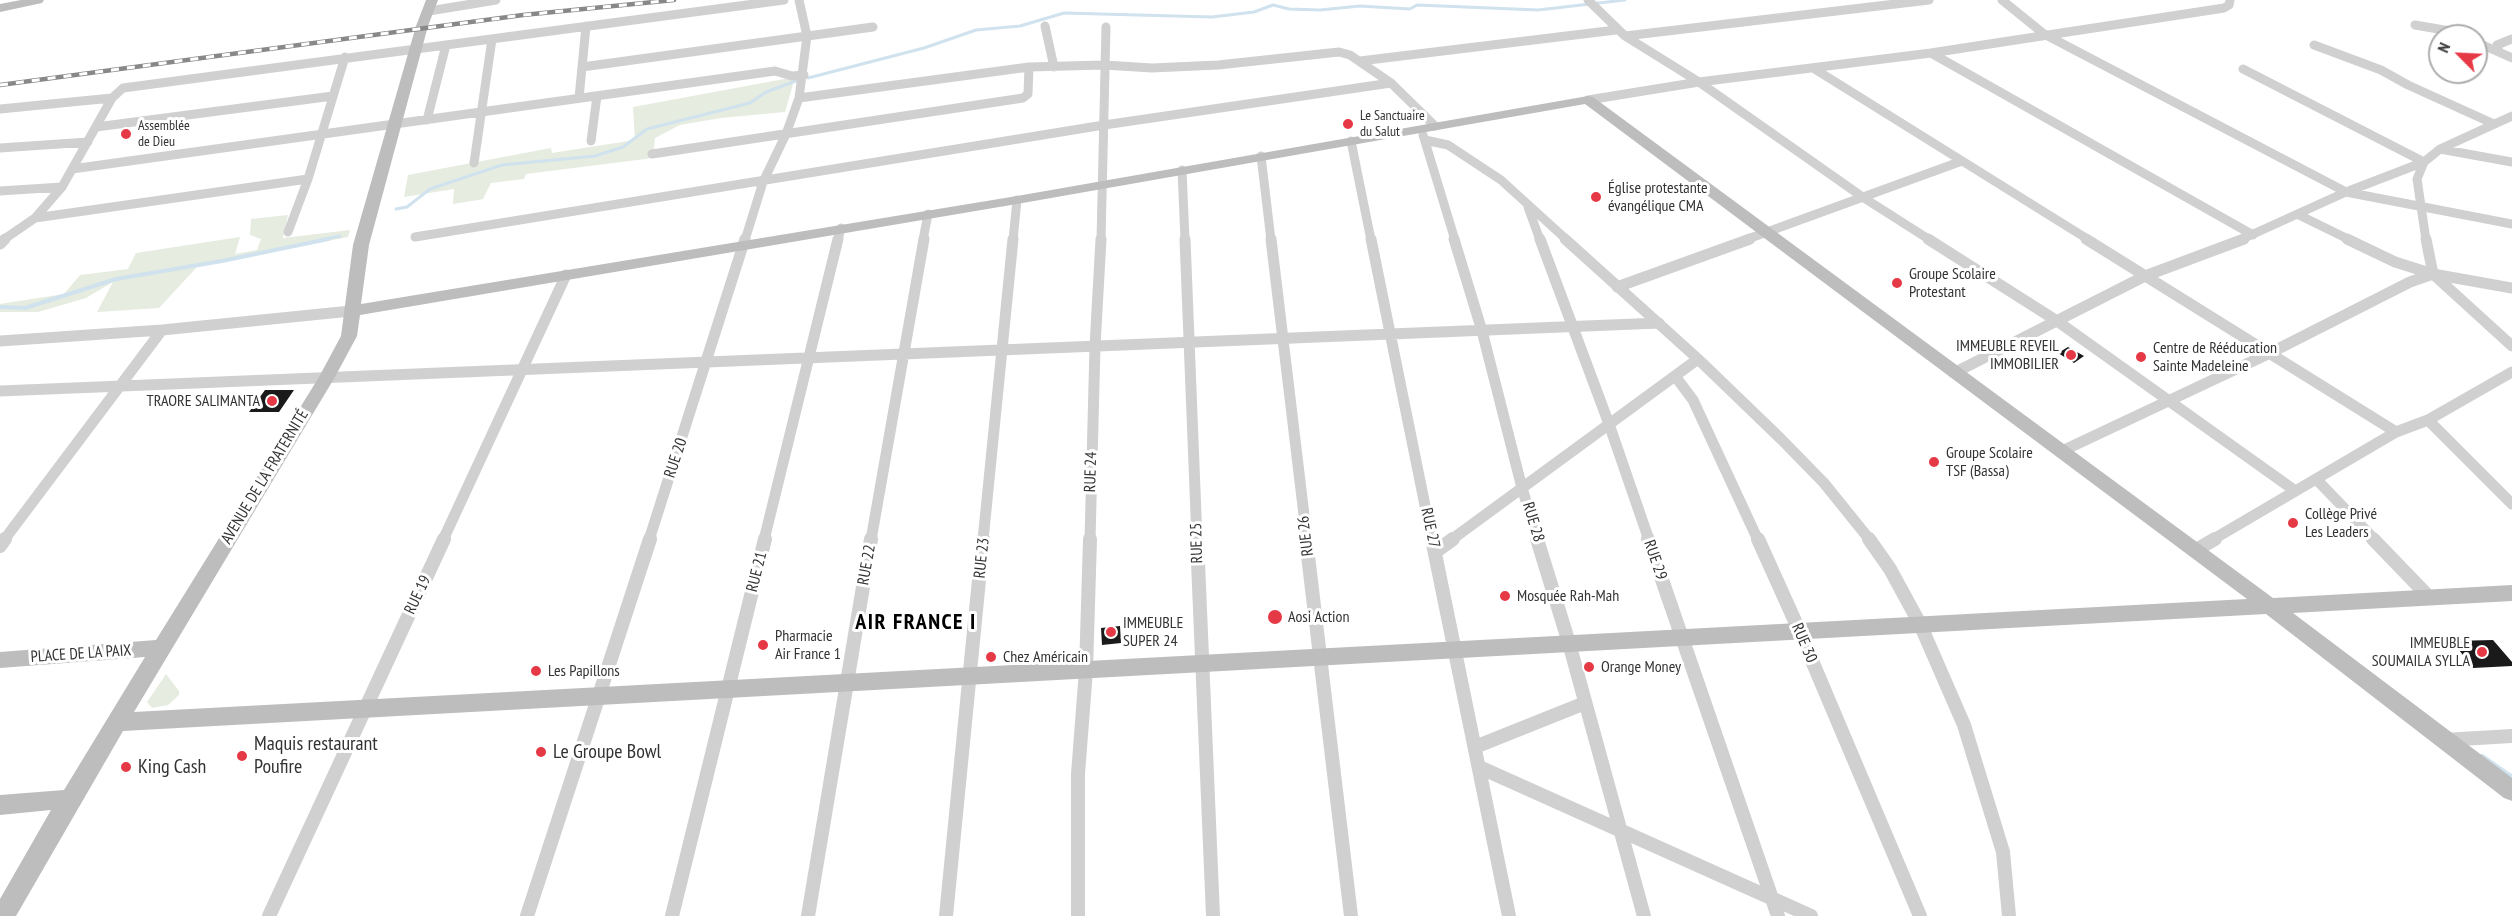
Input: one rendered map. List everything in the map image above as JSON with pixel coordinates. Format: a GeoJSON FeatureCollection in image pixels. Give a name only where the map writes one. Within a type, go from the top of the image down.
{"type":"FeatureCollection","features":[{"type":"Feature","properties":{"kind":"main road"},"geometry":{"type":"LineString","coordinates":[[0,8],[38,0]]}},
{"type":"Feature","properties":{"kind":"main road","name":"AVENUE DE LA FRATERNITÉ"},"geometry":{"type":"LineString","coordinates":[[3,916],[70,799],[327,377],[349,336],[361,245],[416,49],[431,6]]}},
{"type":"Feature","properties":{"kind":"main road"},"geometry":{"type":"LineString","coordinates":[[351,311],[1017,200],[1351,141],[1427,132],[1588,100],[2060,452],[2196,550],[2512,792]]}},
{"type":"Feature","properties":{"kind":"main road"},"geometry":{"type":"LineString","coordinates":[[117,722],[2266,605],[2512,594]]}},
{"type":"Feature","properties":{"kind":"main road","name":"PLACE DE LA PAIX"},"geometry":{"type":"LineString","coordinates":[[0,660],[162,648]]}},
{"type":"Feature","properties":{"kind":"main road"},"geometry":{"type":"LineString","coordinates":[[0,805],[70,799]]}},
{"type":"Feature","properties":{"kind":"street"},"geometry":{"type":"LineString","coordinates":[[431,6],[496,0]]}},
{"type":"Feature","properties":{"kind":"street"},"geometry":{"type":"LineString","coordinates":[[2,239],[35,218],[62,187],[112,98],[120,90],[129,86],[784,0]]}},
{"type":"Feature","properties":{"kind":"street","name":"RUE 20"},"geometry":{"type":"LineString","coordinates":[[527,916],[745,244],[763,182],[786,134],[799,98],[804,75],[807,36],[799,0]]}},
{"type":"Feature","properties":{"kind":"street"},"geometry":{"type":"LineString","coordinates":[[1625,36],[1929,0]]}},
{"type":"Feature","properties":{"kind":"street"},"geometry":{"type":"LineString","coordinates":[[2002,0],[2044,34],[2346,192],[2512,224]]}},
{"type":"Feature","properties":{"kind":"street"},"geometry":{"type":"LineString","coordinates":[[1588,100],[1699,82],[1931,53],[2224,8],[2229,5],[2230,0]]}},
{"type":"Feature","properties":{"kind":"street"},"geometry":{"type":"LineString","coordinates":[[1588,1],[1616,30],[1699,82],[1864,198],[2057,321],[2294,490]]}},
{"type":"Feature","properties":{"kind":"street"},"geometry":{"type":"LineString","coordinates":[[2415,25],[2428,27]]}},
{"type":"Feature","properties":{"kind":"street"},"geometry":{"type":"LineString","coordinates":[[579,98],[586,26]]}},
{"type":"Feature","properties":{"kind":"street"},"geometry":{"type":"LineString","coordinates":[[1045,26],[1054,67]]}},
{"type":"Feature","properties":{"kind":"street"},"geometry":{"type":"LineString","coordinates":[[582,67],[873,27]]}},
{"type":"Feature","properties":{"kind":"street","name":"RUE 24"},"geometry":{"type":"LineString","coordinates":[[1078,916],[1078,774],[1086,670],[1095,346],[1104,185],[1106,27]]}},
{"type":"Feature","properties":{"kind":"street"},"geometry":{"type":"LineString","coordinates":[[1360,61],[1616,30]]}},
{"type":"Feature","properties":{"kind":"street"},"geometry":{"type":"LineString","coordinates":[[474,163],[492,39]]}},
{"type":"Feature","properties":{"kind":"street"},"geometry":{"type":"LineString","coordinates":[[2499,52],[2498,45],[2512,39]]}},
{"type":"Feature","properties":{"kind":"street"},"geometry":{"type":"LineString","coordinates":[[427,120],[446,45]]}},
{"type":"Feature","properties":{"kind":"street"},"geometry":{"type":"LineString","coordinates":[[2314,45],[2381,70],[2408,85],[2494,124]]}},
{"type":"Feature","properties":{"kind":"street"},"geometry":{"type":"LineString","coordinates":[[2488,47],[2512,58]]}},
{"type":"Feature","properties":{"kind":"street"},"geometry":{"type":"LineString","coordinates":[[799,98],[1029,67],[1104,65],[1152,68],[1218,65],[1339,52],[1346,52],[1360,61],[1391,83],[1435,140],[1448,145],[1501,180],[1698,359],[1824,483],[1860,525],[1890,569],[1920,624],[1964,725],[2003,852],[2009,916]]}},
{"type":"Feature","properties":{"kind":"street"},"geometry":{"type":"LineString","coordinates":[[1931,53],[2253,235]]}},
{"type":"Feature","properties":{"kind":"street"},"geometry":{"type":"LineString","coordinates":[[288,232],[308,179],[345,57]]}},
{"type":"Feature","properties":{"kind":"street"},"geometry":{"type":"LineString","coordinates":[[652,154],[1023,98],[1028,94],[1029,67]]}},
{"type":"Feature","properties":{"kind":"street"},"geometry":{"type":"LineString","coordinates":[[1813,68],[2396,432]]}},
{"type":"Feature","properties":{"kind":"street"},"geometry":{"type":"LineString","coordinates":[[2243,69],[2424,162]]}},
{"type":"Feature","properties":{"kind":"street"},"geometry":{"type":"LineString","coordinates":[[72,169],[775,71],[792,76],[804,75]]}},
{"type":"Feature","properties":{"kind":"street"},"geometry":{"type":"LineString","coordinates":[[415,237],[1104,125],[1391,83]]}},
{"type":"Feature","properties":{"kind":"street"},"geometry":{"type":"LineString","coordinates":[[96,127],[333,96]]}},
{"type":"Feature","properties":{"kind":"street"},"geometry":{"type":"LineString","coordinates":[[591,141],[597,96]]}},
{"type":"Feature","properties":{"kind":"street"},"geometry":{"type":"LineString","coordinates":[[0,110],[112,98]]}},
{"type":"Feature","properties":{"kind":"street"},"geometry":{"type":"LineString","coordinates":[[1954,373],[2145,276],[2253,235],[2346,192],[2424,162],[2440,149],[2512,116]]}},
{"type":"Feature","properties":{"kind":"street","name":"RUE 28"},"geometry":{"type":"LineString","coordinates":[[1427,132],[1482,330],[1522,488],[1569,643],[1644,916]]}},
{"type":"Feature","properties":{"kind":"street","name":"RUE 27"},"geometry":{"type":"LineString","coordinates":[[1351,141],[1509,916]]}},
{"type":"Feature","properties":{"kind":"street"},"geometry":{"type":"LineString","coordinates":[[0,148],[88,142]]}},
{"type":"Feature","properties":{"kind":"street"},"geometry":{"type":"LineString","coordinates":[[2440,149],[2512,162]]}},
{"type":"Feature","properties":{"kind":"street","name":"RUE 26"},"geometry":{"type":"LineString","coordinates":[[1261,156],[1351,916]]}},
{"type":"Feature","properties":{"kind":"street"},"geometry":{"type":"LineString","coordinates":[[1617,287],[1962,161]]}},
{"type":"Feature","properties":{"kind":"street"},"geometry":{"type":"LineString","coordinates":[[2424,162],[2417,179],[2420,208],[2433,274],[2512,345]]}},
{"type":"Feature","properties":{"kind":"street","name":"RUE 25"},"geometry":{"type":"LineString","coordinates":[[1182,170],[1213,916]]}},
{"type":"Feature","properties":{"kind":"street"},"geometry":{"type":"LineString","coordinates":[[35,218],[308,179]]}},
{"type":"Feature","properties":{"kind":"street"},"geometry":{"type":"LineString","coordinates":[[0,191],[62,187]]}},
{"type":"Feature","properties":{"kind":"street","name":"RUE 23"},"geometry":{"type":"LineString","coordinates":[[946,916],[1017,200]]}},
{"type":"Feature","properties":{"kind":"street","name":"RUE 29"},"geometry":{"type":"LineString","coordinates":[[1527,204],[1609,424],[1778,916]]}},
{"type":"Feature","properties":{"kind":"street","name":"RUE 22"},"geometry":{"type":"LineString","coordinates":[[808,916],[846,683],[928,214]]}},
{"type":"Feature","properties":{"kind":"street"},"geometry":{"type":"LineString","coordinates":[[2299,215],[2395,262],[2433,274],[2512,288]]}},
{"type":"Feature","properties":{"kind":"street","name":"RUE 21"},"geometry":{"type":"LineString","coordinates":[[672,916],[841,228]]}},
{"type":"Feature","properties":{"kind":"street"},"geometry":{"type":"LineString","coordinates":[[2060,452],[2166,400],[2270,353],[2410,282],[2433,274]]}},
{"type":"Feature","properties":{"kind":"street","name":"RUE 19"},"geometry":{"type":"LineString","coordinates":[[269,916],[566,275]]}},
{"type":"Feature","properties":{"kind":"street"},"geometry":{"type":"LineString","coordinates":[[0,341],[162,330],[351,311]]}},
{"type":"Feature","properties":{"kind":"street"},"geometry":{"type":"LineString","coordinates":[[0,391],[1659,323]]}},
{"type":"Feature","properties":{"kind":"street"},"geometry":{"type":"LineString","coordinates":[[0,546],[162,330]]}},
{"type":"Feature","properties":{"kind":"street"},"geometry":{"type":"LineString","coordinates":[[1435,552],[1698,359]]}},
{"type":"Feature","properties":{"kind":"street"},"geometry":{"type":"LineString","coordinates":[[2196,550],[2294,490],[2317,480],[2396,432],[2427,420],[2512,372]]}},
{"type":"Feature","properties":{"kind":"street","name":"RUE 30"},"geometry":{"type":"LineString","coordinates":[[1675,376],[1698,410],[1799,630],[1920,916]]}},
{"type":"Feature","properties":{"kind":"street"},"geometry":{"type":"LineString","coordinates":[[2427,420],[2512,504]]}},
{"type":"Feature","properties":{"kind":"street"},"geometry":{"type":"LineString","coordinates":[[2317,480],[2429,597]]}},
{"type":"Feature","properties":{"kind":"street"},"geometry":{"type":"LineString","coordinates":[[1475,747],[1585,703]]}},
{"type":"Feature","properties":{"kind":"street"},"geometry":{"type":"LineString","coordinates":[[2443,740],[2512,736]]}},
{"type":"Feature","properties":{"kind":"street"},"geometry":{"type":"LineString","coordinates":[[1479,767],[1811,916]]}},
{"type":"Feature","properties":{"kind":"shaded area"},"geometry":{"type":"Polygon","coordinates":[[[795,77],[785,112],[721,118],[680,125],[655,138],[653,158],[526,174],[524,179],[491,183],[483,199],[453,204],[454,189],[404,197],[408,175],[551,148],[552,153],[635,140],[633,107],[795,77]]]}},
{"type":"Feature","properties":{"kind":"shaded area"},"geometry":{"type":"Polygon","coordinates":[[[288,215],[283,238],[350,230],[348,237],[197,267],[159,308],[97,312],[113,282],[86,298],[38,312],[0,312],[0,304],[64,294],[80,275],[128,269],[136,253],[240,237],[235,254],[257,250],[261,239],[250,235],[251,219],[288,215]]]}},
{"type":"Feature","properties":{"kind":"shaded area"},"geometry":{"type":"Polygon","coordinates":[[[166,674],[179,691],[179,695],[168,705],[152,708],[147,702],[166,674]]]}},
{"type":"Feature","properties":{"kind":"building","name":"IMMEUBLE REVEIL IMMOBILIER"},"geometry":{"type":"Polygon","coordinates":[[[2068,347],[2084,356],[2074,363],[2058,353],[2068,347]]]}},
{"type":"Feature","properties":{"kind":"building","name":"TRAORE SALIMANTA"},"geometry":{"type":"Polygon","coordinates":[[[265,390],[294,390],[279,412],[249,412],[265,390]]]}},
{"type":"Feature","properties":{"kind":"building","name":"IMMEUBLE SUPER 24"},"geometry":{"type":"Polygon","coordinates":[[[1120,626],[1121,643],[1102,645],[1101,628],[1120,626]]]}},
{"type":"Feature","properties":{"kind":"building","name":"IMMEUBLE SOUMAILA SYLLA"},"geometry":{"type":"Polygon","coordinates":[[[2493,640],[2512,662],[2512,666],[2473,668],[2452,641],[2493,640]]]}},
{"type":"Feature","properties":{"kind":"waterway"},"geometry":{"type":"LineString","coordinates":[[808,78],[924,48],[976,30],[1020,26],[1064,13],[1212,17],[1254,12],[1273,5],[1289,9],[1320,10],[1360,6],[1410,9],[1417,5],[1538,10],[1625,0]]}},
{"type":"Feature","properties":{"kind":"waterway"},"geometry":{"type":"LineString","coordinates":[[396,209],[407,207],[430,189],[502,165],[595,156],[623,147],[647,129],[750,103],[766,92],[796,81]]}},
{"type":"Feature","properties":{"kind":"waterway"},"geometry":{"type":"LineString","coordinates":[[321,240],[340,236]]}},
{"type":"Feature","properties":{"kind":"waterway"},"geometry":{"type":"LineString","coordinates":[[0,307],[25,308],[116,279],[222,261],[328,239]]}},
{"type":"Feature","properties":{"kind":"waterway"},"geometry":{"type":"LineString","coordinates":[[2482,756],[2512,777]]}},
{"type":"Feature","properties":{"kind":"railway"},"geometry":{"type":"LineString","coordinates":[[0,85],[523,15],[674,0]]}},
{"type":"Feature","properties":{"kind":"place","name":"Le Sanctuaire du Salut"},"geometry":{"type":"Point","coordinates":[1348,124]}},
{"type":"Feature","properties":{"kind":"place","name":"Assemblée de Dieu"},"geometry":{"type":"Point","coordinates":[126,134]}},
{"type":"Feature","properties":{"kind":"place","name":"Église protestante évangélique CMA"},"geometry":{"type":"Point","coordinates":[1596,197]}},
{"type":"Feature","properties":{"kind":"place","name":"Groupe Scolaire Protestant"},"geometry":{"type":"Point","coordinates":[1897,283]}},
{"type":"Feature","properties":{"kind":"place","name":"IMMEUBLE REVEIL IMMOBILIER"},"geometry":{"type":"Point","coordinates":[2071,355]}},
{"type":"Feature","properties":{"kind":"place","name":"Centre de Rééducation Sainte Madeleine"},"geometry":{"type":"Point","coordinates":[2141,357]}},
{"type":"Feature","properties":{"kind":"place","name":"TRAORE SALIMANTA"},"geometry":{"type":"Point","coordinates":[272,401]}},
{"type":"Feature","properties":{"kind":"place","name":"Groupe Scolaire TSF (Bassa)"},"geometry":{"type":"Point","coordinates":[1934,462]}},
{"type":"Feature","properties":{"kind":"place","name":"Collège Privé Les Leaders"},"geometry":{"type":"Point","coordinates":[2293,523]}},
{"type":"Feature","properties":{"kind":"place","name":"Mosquée Rah-Mah"},"geometry":{"type":"Point","coordinates":[1505,596]}},
{"type":"Feature","properties":{"kind":"place","name":"Aosi Action"},"geometry":{"type":"Point","coordinates":[1275,617]}},
{"type":"Feature","properties":{"kind":"place","name":"IMMEUBLE SUPER 24"},"geometry":{"type":"Point","coordinates":[1111,632]}},
{"type":"Feature","properties":{"kind":"place","name":"Pharmacie Air France 1"},"geometry":{"type":"Point","coordinates":[763,645]}},
{"type":"Feature","properties":{"kind":"place","name":"IMMEUBLE SOUMAILA SYLLA"},"geometry":{"type":"Point","coordinates":[2482,652]}},
{"type":"Feature","properties":{"kind":"place","name":"Chez Américain"},"geometry":{"type":"Point","coordinates":[991,657]}},
{"type":"Feature","properties":{"kind":"place","name":"Orange Money"},"geometry":{"type":"Point","coordinates":[1589,667]}},
{"type":"Feature","properties":{"kind":"place","name":"Les Papillons"},"geometry":{"type":"Point","coordinates":[536,671]}},
{"type":"Feature","properties":{"kind":"place","name":"Le Groupe Bowl"},"geometry":{"type":"Point","coordinates":[541,752]}},
{"type":"Feature","properties":{"kind":"place","name":"Maquis restaurant Poufire"},"geometry":{"type":"Point","coordinates":[242,756]}},
{"type":"Feature","properties":{"kind":"place","name":"King Cash"},"geometry":{"type":"Point","coordinates":[126,767]}},
{"type":"Feature","properties":{"kind":"district","name":"AIR FRANCE I"},"geometry":{"type":"Point","coordinates":[916,623]}}]}
